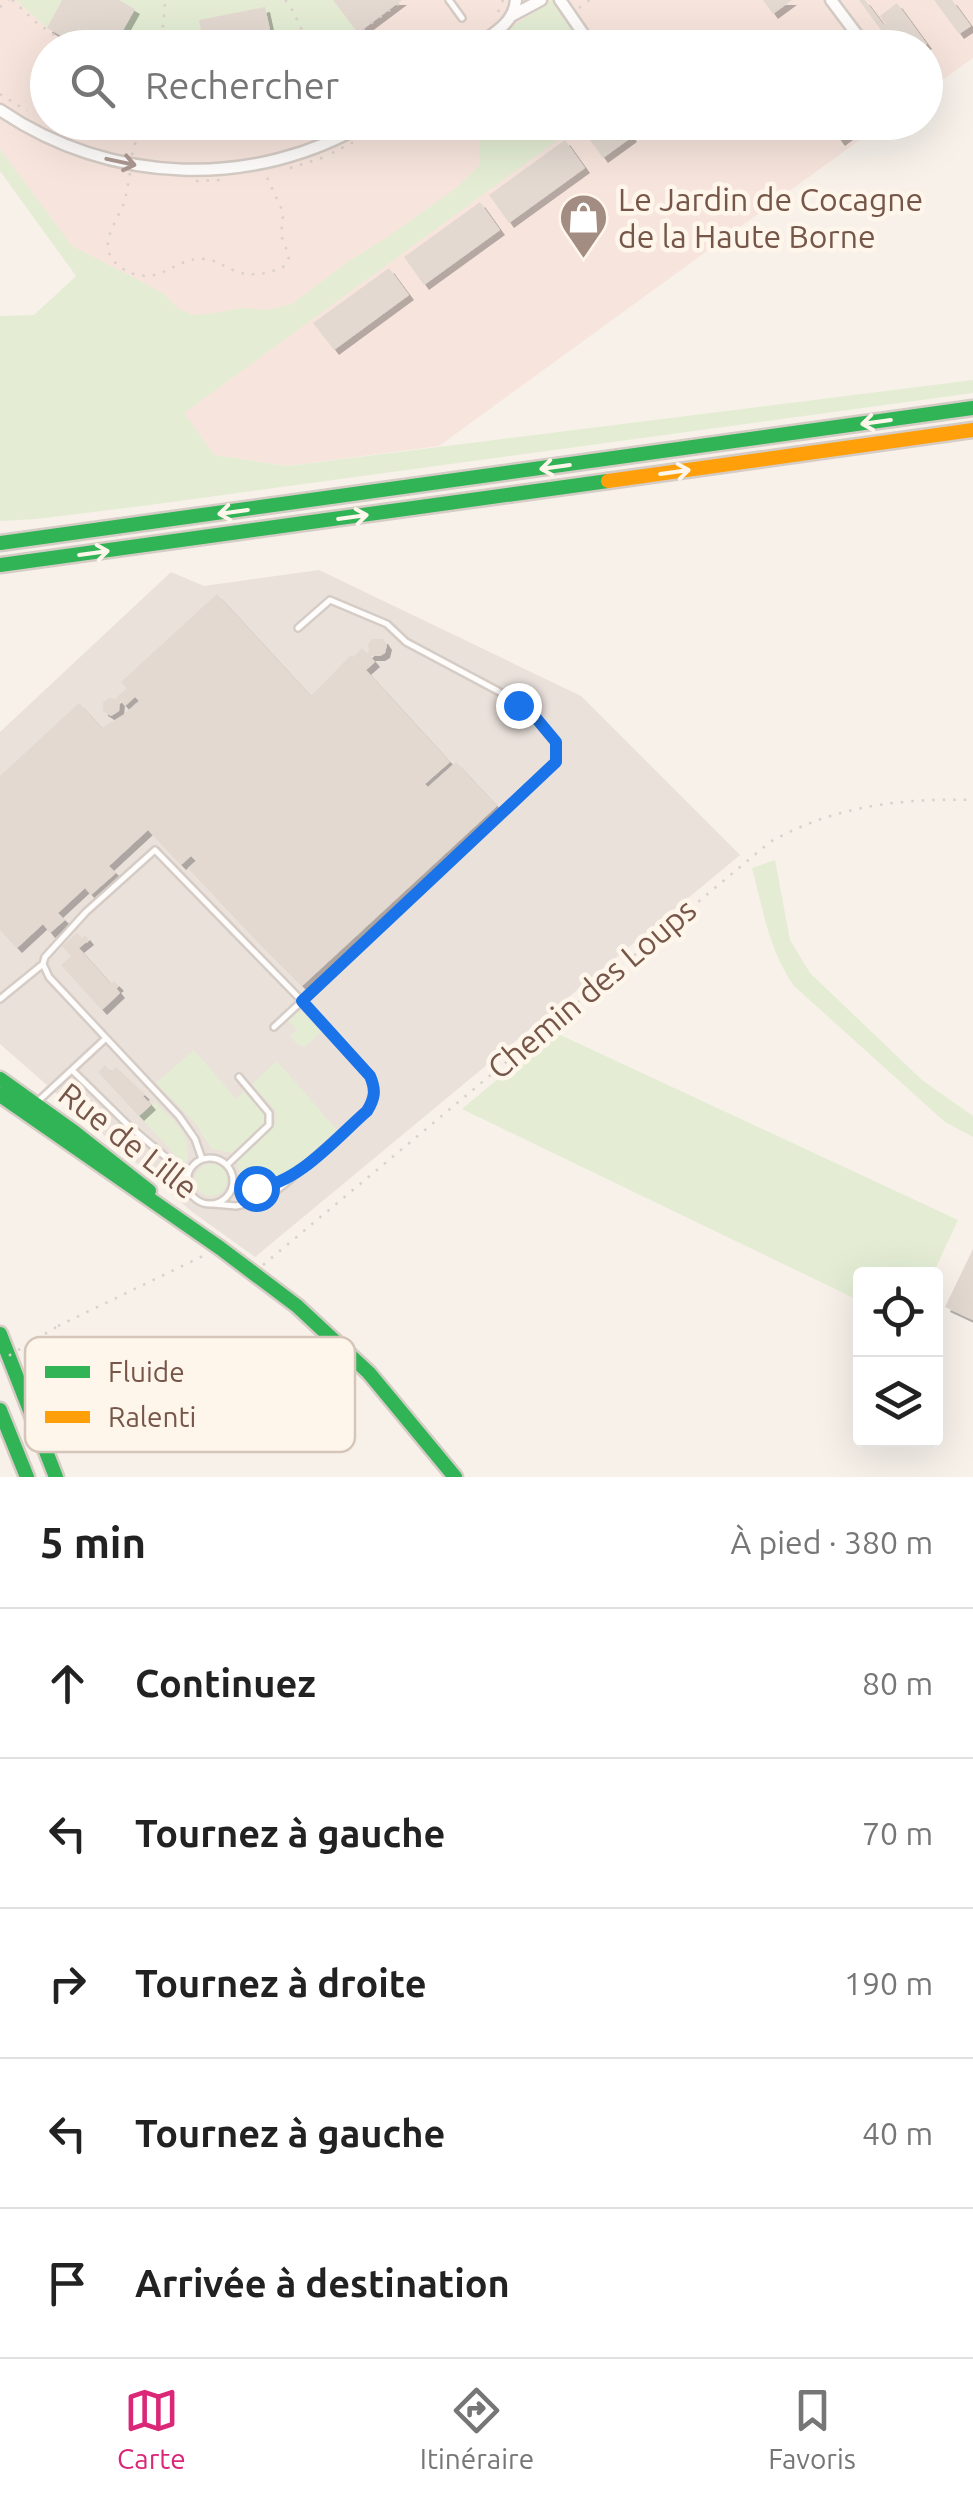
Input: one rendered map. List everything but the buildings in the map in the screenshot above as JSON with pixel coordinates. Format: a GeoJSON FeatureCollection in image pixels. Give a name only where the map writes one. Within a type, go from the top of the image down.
{"type":"FeatureCollection","features":[{"type":"Feature","properties":{"kind":"main road"},"geometry":{"type":"LineString","coordinates":[[0,540],[106,530],[973,408]]}},
{"type":"Feature","properties":{"kind":"main road"},"geometry":{"type":"LineString","coordinates":[[0,565],[973,430]]}},
{"type":"Feature","properties":{"kind":"main road","name":"Rue de Lille"},"geometry":{"type":"LineString","coordinates":[[0,1080],[30,1108]]}},
{"type":"Feature","properties":{"kind":"main road","name":"Rue de Lille"},"geometry":{"type":"LineString","coordinates":[[0,1095],[30,1108],[98,1150],[331,1337]]}},
{"type":"Feature","properties":{"kind":"main road"},"geometry":{"type":"LineString","coordinates":[[0,1334],[25,1398]]}},
{"type":"Feature","properties":{"kind":"main road","name":"Rue de Lille"},"geometry":{"type":"LineString","coordinates":[[355,1359],[455,1477]]}},
{"type":"Feature","properties":{"kind":"main road"},"geometry":{"type":"LineString","coordinates":[[0,1410],[26,1477]]}},
{"type":"Feature","properties":{"kind":"main road"},"geometry":{"type":"LineString","coordinates":[[46,1452],[56,1477]]}},
{"type":"Feature","properties":{"kind":"street"},"geometry":{"type":"LineString","coordinates":[[514,15],[516,0]]}},
{"type":"Feature","properties":{"kind":"street"},"geometry":{"type":"LineString","coordinates":[[497,30],[541,0]]}},
{"type":"Feature","properties":{"kind":"street"},"geometry":{"type":"LineString","coordinates":[[560,0],[581,30]]}},
{"type":"Feature","properties":{"kind":"street"},"geometry":{"type":"LineString","coordinates":[[831,0],[854,30]]}},
{"type":"Feature","properties":{"kind":"street"},"geometry":{"type":"LineString","coordinates":[[0,110],[30,128]]}},
{"type":"Feature","properties":{"kind":"street"},"geometry":{"type":"LineString","coordinates":[[54,140],[132,165],[198,171],[264,164],[334,140]]}},
{"type":"Feature","properties":{"kind":"lane"},"geometry":{"type":"LineString","coordinates":[[449,0],[462,18]]}},
{"type":"Feature","properties":{"kind":"lane"},"geometry":{"type":"LineString","coordinates":[[274,1026],[556,762],[557,752],[556,742],[536,718],[498,691],[406,642],[387,624],[330,600],[298,628]]}},
{"type":"Feature","properties":{"kind":"lane"},"geometry":{"type":"LineString","coordinates":[[0,1000],[43,964],[48,951],[86,912],[155,850],[302,1001],[370,1076],[375,1091],[367,1111],[278,1190],[255,1202],[236,1206],[205,1204],[188,1188],[193,1165],[202,1159],[216,1158],[228,1165],[233,1174],[228,1197],[214,1204]]}},
{"type":"Feature","properties":{"kind":"lane"},"geometry":{"type":"LineString","coordinates":[[43,964],[49,978],[179,1116],[195,1139],[202,1159]]}},
{"type":"Feature","properties":{"kind":"lane"},"geometry":{"type":"LineString","coordinates":[[30,1108],[105,1040]]}},
{"type":"Feature","properties":{"kind":"lane"},"geometry":{"type":"LineString","coordinates":[[72,1070],[188,1176]]}},
{"type":"Feature","properties":{"kind":"lane"},"geometry":{"type":"LineString","coordinates":[[228,1165],[269,1125],[269,1112],[238,1078]]}},
{"type":"Feature","properties":{"kind":"lane"},"geometry":{"type":"LineString","coordinates":[[233,1186],[266,1187],[292,1176]]}},
{"type":"Feature","properties":{"kind":"path"},"geometry":{"type":"LineString","coordinates":[[0,8],[10,0],[47,30]]}},
{"type":"Feature","properties":{"kind":"path"},"geometry":{"type":"LineString","coordinates":[[162,30],[165,0]]}},
{"type":"Feature","properties":{"kind":"path"},"geometry":{"type":"LineString","coordinates":[[285,0],[300,30]]}},
{"type":"Feature","properties":{"kind":"path"},"geometry":{"type":"LineString","coordinates":[[362,30],[404,0]]}},
{"type":"Feature","properties":{"kind":"path"},"geometry":{"type":"LineString","coordinates":[[491,21],[503,0]]}},
{"type":"Feature","properties":{"kind":"path"},"geometry":{"type":"LineString","coordinates":[[570,15],[590,0]]}},
{"type":"Feature","properties":{"kind":"path"},"geometry":{"type":"LineString","coordinates":[[0,94],[30,114]]}},
{"type":"Feature","properties":{"kind":"path"},"geometry":{"type":"LineString","coordinates":[[136,140],[126,197],[109,232],[108,250],[124,269],[145,276],[201,259],[248,274],[285,266],[289,258],[281,235],[283,216],[264,164]]}},
{"type":"Feature","properties":{"kind":"path"},"geometry":{"type":"LineString","coordinates":[[133,152],[143,154]]}},
{"type":"Feature","properties":{"kind":"path","name":"Chemin des Loups"},"geometry":{"type":"LineString","coordinates":[[256,1274],[770,842],[810,822],[858,807],[917,799],[973,800]]}},
{"type":"Feature","properties":{"kind":"path"},"geometry":{"type":"LineString","coordinates":[[40,1337],[220,1248]]}},
{"type":"Feature","properties":{"kind":"path"},"geometry":{"type":"LineString","coordinates":[[0,1362],[25,1346]]}},
{"type":"Feature","properties":{"kind":"shaded area"},"geometry":{"type":"Polygon","coordinates":[[[0,0],[973,0],[973,58],[943,80],[943,30],[30,30],[30,140],[860,140],[439,446],[287,466],[214,455],[0,171],[0,0]]]}},
{"type":"Feature","properties":{"kind":"shaded area"},"geometry":{"type":"Polygon","coordinates":[[[319,570],[581,696],[740,855],[255,1257],[191,1211],[0,1044],[0,732],[171,572],[204,586],[319,570]]]}},
{"type":"Feature","properties":{"kind":"green space"},"geometry":{"type":"Polygon","coordinates":[[[16,0],[62,0],[47,28],[16,0]]]}},
{"type":"Feature","properties":{"kind":"green space"},"geometry":{"type":"Polygon","coordinates":[[[119,0],[333,0],[356,30],[270,30],[265,7],[199,20],[201,30],[123,30],[134,9],[119,0]]]}},
{"type":"Feature","properties":{"kind":"green space"},"geometry":{"type":"Polygon","coordinates":[[[554,0],[575,30],[507,30],[554,0]]]}},
{"type":"Feature","properties":{"kind":"green space"},"geometry":{"type":"Polygon","coordinates":[[[558,140],[184,413],[214,455],[287,466],[973,380],[973,393],[150,505],[0,521],[0,316],[34,315],[76,276],[0,171],[0,149],[72,246],[164,294],[176,307],[192,315],[242,308],[268,310],[292,304],[455,189],[480,165],[479,141],[558,140]]]}},
{"type":"Feature","properties":{"kind":"green space"},"geometry":{"type":"Polygon","coordinates":[[[775,860],[790,940],[810,973],[922,1080],[973,1116],[973,1137],[945,1122],[794,986],[773,944],[752,868],[775,860]]]}},
{"type":"Feature","properties":{"kind":"green space"},"geometry":{"type":"Polygon","coordinates":[[[299,1011],[321,1032],[305,1047],[290,1036],[297,1030],[288,1021],[299,1011]]]}},
{"type":"Feature","properties":{"kind":"green space"},"geometry":{"type":"Polygon","coordinates":[[[554,1032],[958,1220],[936,1267],[853,1267],[853,1298],[462,1109],[554,1032]]]}},
{"type":"Feature","properties":{"kind":"green space"},"geometry":{"type":"Polygon","coordinates":[[[194,1050],[236,1099],[244,1092],[266,1114],[265,1122],[232,1153],[212,1149],[195,1123],[156,1083],[194,1050]]]}},
{"type":"Feature","properties":{"kind":"green space"},"geometry":{"type":"Polygon","coordinates":[[[277,1061],[337,1130],[279,1177],[253,1183],[241,1179],[237,1162],[276,1123],[275,1110],[252,1084],[277,1061]]]}},
{"type":"Feature","properties":{"kind":"green space"},"geometry":{"type":"Polygon","coordinates":[[[155,1102],[184,1135],[187,1162],[182,1162],[139,1116],[155,1102]]]}},
{"type":"Feature","properties":{"kind":"green space"},"geometry":{"type":"Polygon","coordinates":[[[211,1164],[222,1169],[227,1180],[222,1191],[211,1196],[200,1191],[195,1180],[200,1169],[211,1164]]]}},
{"type":"Feature","properties":{"kind":"traffic: fast"},"geometry":{"type":"LineString","coordinates":[[0,543],[973,408]]}},
{"type":"Feature","properties":{"kind":"traffic: fast"},"geometry":{"type":"LineString","coordinates":[[0,565],[608,481]]}},
{"type":"Feature","properties":{"kind":"traffic: fast"},"geometry":{"type":"LineString","coordinates":[[0,1079],[149,1191]]}},
{"type":"Feature","properties":{"kind":"traffic: fast"},"geometry":{"type":"LineString","coordinates":[[0,1095],[220,1248],[297,1306],[330,1337]]}},
{"type":"Feature","properties":{"kind":"traffic: fast"},"geometry":{"type":"LineString","coordinates":[[0,1334],[25,1398]]}},
{"type":"Feature","properties":{"kind":"traffic: fast"},"geometry":{"type":"LineString","coordinates":[[355,1360],[455,1477]]}},
{"type":"Feature","properties":{"kind":"traffic: fast"},"geometry":{"type":"LineString","coordinates":[[0,1410],[27,1477]]}},
{"type":"Feature","properties":{"kind":"traffic: fast"},"geometry":{"type":"LineString","coordinates":[[46,1452],[56,1477]]}},
{"type":"Feature","properties":{"kind":"traffic: slow"},"geometry":{"type":"LineString","coordinates":[[608,481],[973,430]]}},
{"type":"Feature","properties":{"kind":"place","name":"Le Jardin de Cocagne de la Haute Borne"},"geometry":{"type":"Point","coordinates":[583,260]}},
{"type":"Feature","properties":{"kind":"route"},"geometry":{"type":"LineString","coordinates":[[256,1188],[292,1176],[367,1111],[373,1101],[375,1091],[370,1076],[302,1001],[556,762],[556,742],[536,718],[518,705]]}}]}
